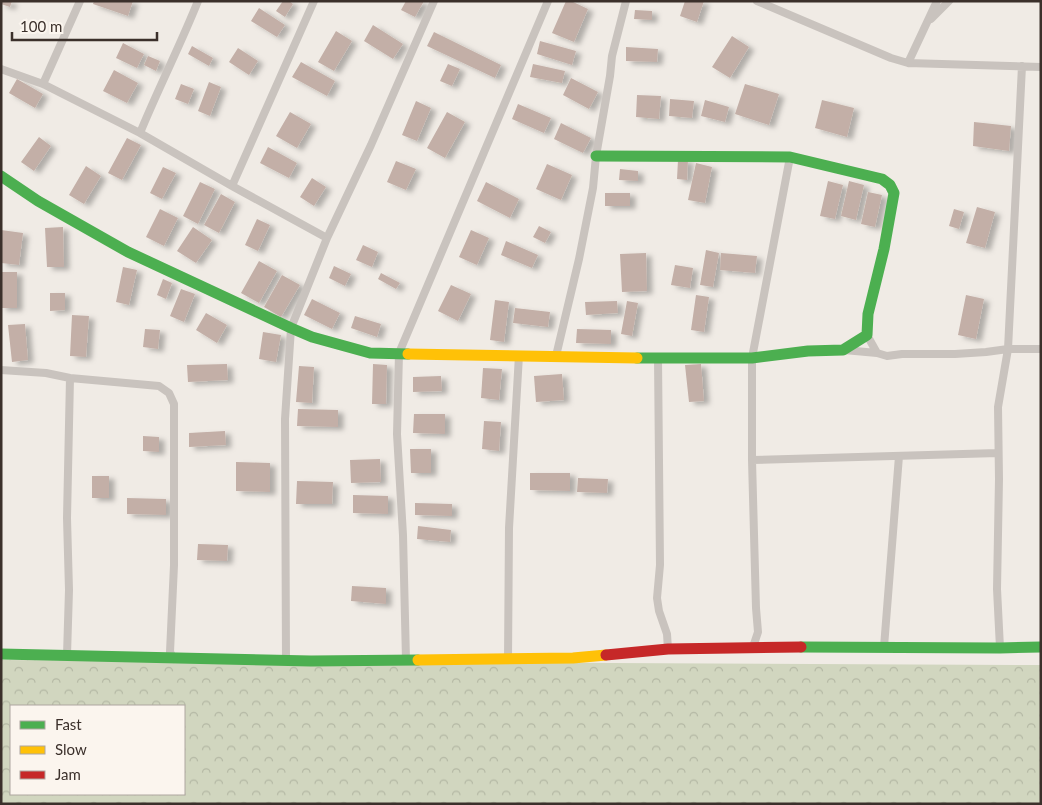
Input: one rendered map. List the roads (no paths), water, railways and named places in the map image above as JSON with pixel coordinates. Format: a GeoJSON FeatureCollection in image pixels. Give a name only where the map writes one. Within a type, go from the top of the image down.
{"type":"FeatureCollection","features":[{"type":"Feature","properties":{"kind":"street"},"geometry":{"type":"LineString","coordinates":[[43,84],[80,1]]}},
{"type":"Feature","properties":{"kind":"street"},"geometry":{"type":"LineString","coordinates":[[140,133],[198,1]]}},
{"type":"Feature","properties":{"kind":"street"},"geometry":{"type":"LineString","coordinates":[[232,186],[314,1]]}},
{"type":"Feature","properties":{"kind":"street"},"geometry":{"type":"LineString","coordinates":[[286,660],[285,419],[291,328],[327,238],[371,145],[434,1]]}},
{"type":"Feature","properties":{"kind":"street"},"geometry":{"type":"LineString","coordinates":[[406,660],[403,534],[397,434],[399,353],[548,1]]}},
{"type":"Feature","properties":{"kind":"street"},"geometry":{"type":"LineString","coordinates":[[556,356],[579,259],[593,188],[596,156],[612,56],[626,1]]}},
{"type":"Feature","properties":{"kind":"street"},"geometry":{"type":"LineString","coordinates":[[758,1],[891,58],[908,63],[1041,67]]}},
{"type":"Feature","properties":{"kind":"street"},"geometry":{"type":"LineString","coordinates":[[908,63],[937,1]]}},
{"type":"Feature","properties":{"kind":"street"},"geometry":{"type":"LineString","coordinates":[[926,24],[949,1]]}},
{"type":"Feature","properties":{"kind":"street"},"geometry":{"type":"LineString","coordinates":[[1000,648],[997,589],[998,407],[1008,349],[1022,66]]}},
{"type":"Feature","properties":{"kind":"street"},"geometry":{"type":"LineString","coordinates":[[1,69],[43,84],[140,133],[327,238]]}},
{"type":"Feature","properties":{"kind":"street"},"geometry":{"type":"LineString","coordinates":[[596,156],[790,157],[882,179],[890,185],[894,193],[884,249],[868,314],[867,334],[877,353]]}},
{"type":"Feature","properties":{"kind":"street"},"geometry":{"type":"LineString","coordinates":[[753,647],[758,632],[752,460],[752,358],[790,157]]}},
{"type":"Feature","properties":{"kind":"street"},"geometry":{"type":"LineString","coordinates":[[1,176],[38,201],[128,252],[291,328],[312,336],[370,352],[752,358],[808,351],[843,350],[877,353],[887,356],[1041,349]]}},
{"type":"Feature","properties":{"kind":"street"},"geometry":{"type":"LineString","coordinates":[[843,350],[867,334]]}},
{"type":"Feature","properties":{"kind":"street"},"geometry":{"type":"LineString","coordinates":[[508,659],[509,528],[519,355]]}},
{"type":"Feature","properties":{"kind":"street"},"geometry":{"type":"LineString","coordinates":[[658,358],[660,564],[658,598],[659,611],[667,634],[668,648]]}},
{"type":"Feature","properties":{"kind":"street"},"geometry":{"type":"LineString","coordinates":[[1,370],[46,373],[70,378],[159,386],[169,393],[174,404],[174,565],[170,652],[174,659]]}},
{"type":"Feature","properties":{"kind":"street"},"geometry":{"type":"LineString","coordinates":[[67,655],[70,378]]}},
{"type":"Feature","properties":{"kind":"street"},"geometry":{"type":"LineString","coordinates":[[752,460],[998,453]]}},
{"type":"Feature","properties":{"kind":"street"},"geometry":{"type":"LineString","coordinates":[[884,647],[899,456]]}},
{"type":"Feature","properties":{"kind":"street"},"geometry":{"type":"LineString","coordinates":[[1,654],[174,659],[406,660],[572,658],[668,648],[1041,647]]}}]}
